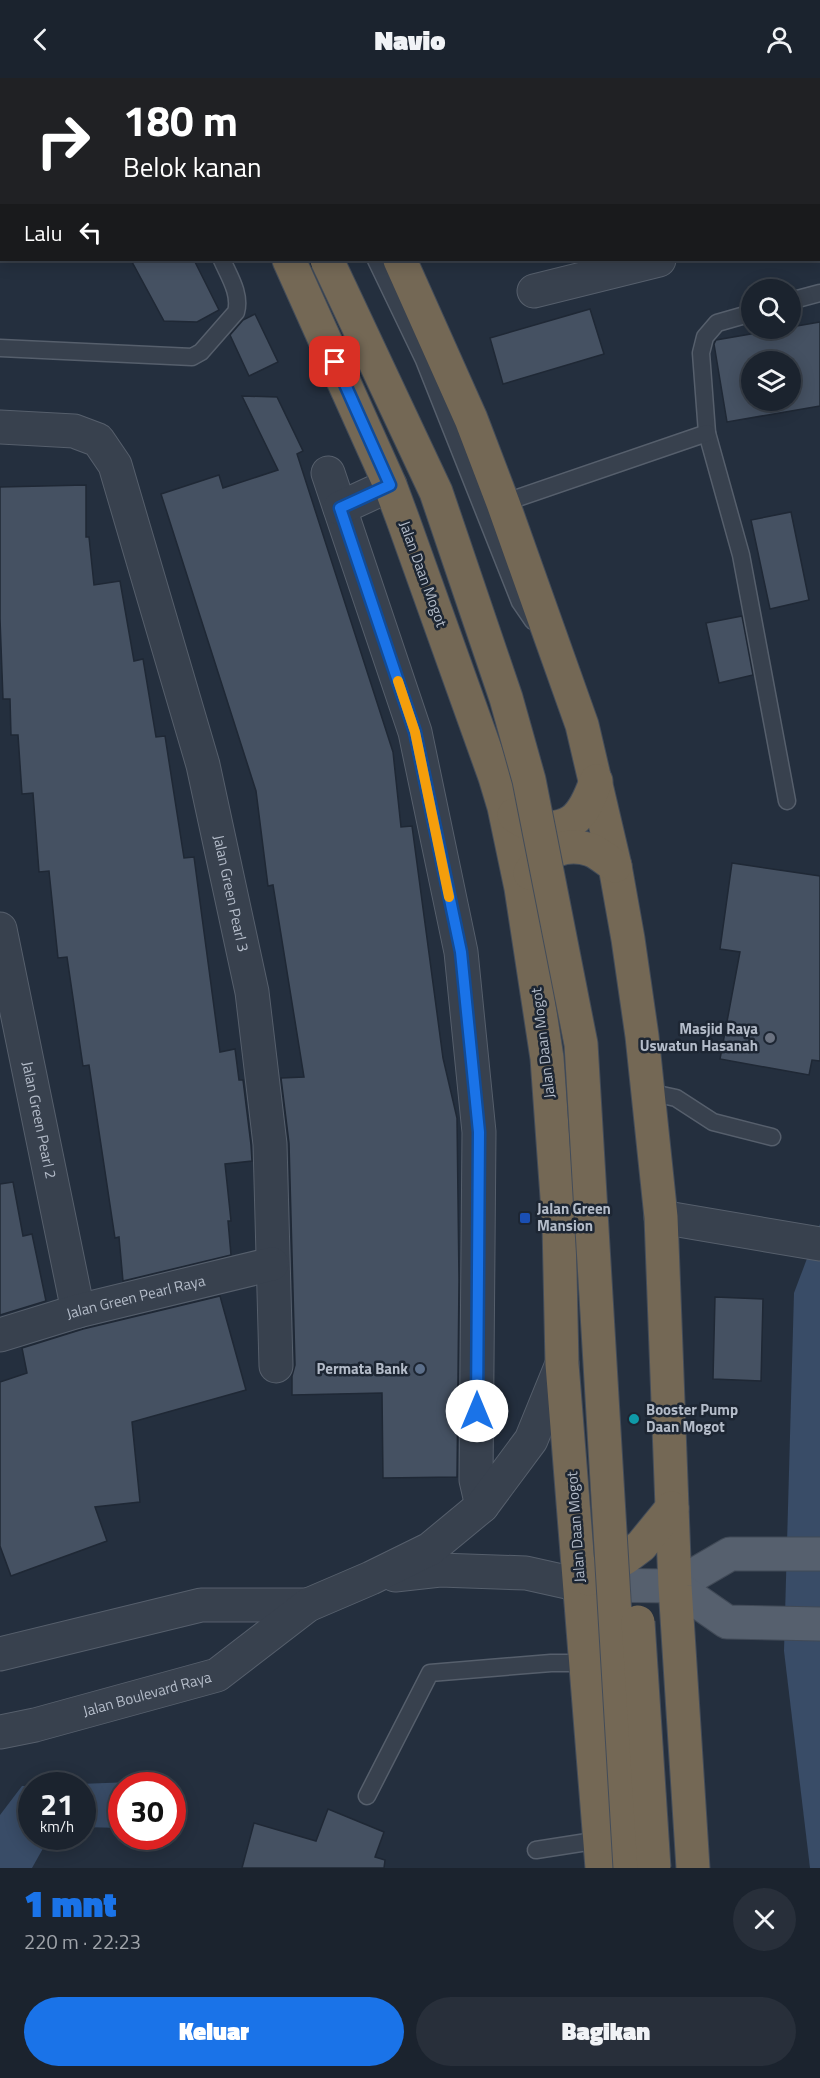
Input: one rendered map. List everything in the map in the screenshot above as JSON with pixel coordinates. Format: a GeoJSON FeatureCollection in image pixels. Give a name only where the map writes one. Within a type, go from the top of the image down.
{"type":"FeatureCollection","features":[{"type":"Feature","properties":{"kind":"highway","name":"Jalan Daan Mogot"},"geometry":{"type":"LineString","coordinates":[[289,261],[390,485],[472,708],[504,807],[522,888],[547,1058],[559,1225],[562,1364],[601,1854]]}},
{"type":"Feature","properties":{"kind":"highway"},"geometry":{"type":"LineString","coordinates":[[327,261],[436,492],[506,698],[529,780],[581,1044],[630,1868]]}},
{"type":"Feature","properties":{"kind":"highway"},"geometry":{"type":"LineString","coordinates":[[352,261],[452,477],[521,676],[554,784],[599,1042],[654,1868]]}},
{"type":"Feature","properties":{"kind":"highway"},"geometry":{"type":"LineString","coordinates":[[400,261],[471,419],[561,664],[582,725],[615,866],[628,939],[662,1217],[675,1586],[693,1868]]}},
{"type":"Feature","properties":{"kind":"highway"},"geometry":{"type":"LineString","coordinates":[[504,807],[532,825],[549,827],[561,825],[572,821],[581,811],[589,800],[596,781]]}},
{"type":"Feature","properties":{"kind":"highway"},"geometry":{"type":"LineString","coordinates":[[522,888],[534,866],[550,852],[561,849],[577,848],[593,851],[615,866]]}},
{"type":"Feature","properties":{"kind":"highway"},"geometry":{"type":"LineString","coordinates":[[580,1585],[641,1546],[672,1508]]}},
{"type":"Feature","properties":{"kind":"main road"},"geometry":{"type":"LineString","coordinates":[[580,1585],[675,1586],[730,1554],[820,1554]]}},
{"type":"Feature","properties":{"kind":"main road"},"geometry":{"type":"LineString","coordinates":[[675,1586],[727,1622],[820,1624]]}},
{"type":"Feature","properties":{"kind":"street"},"geometry":{"type":"LineString","coordinates":[[534,291],[655,261]]}},
{"type":"Feature","properties":{"kind":"street","name":"Jalan Green Pearl 3"},"geometry":{"type":"LineString","coordinates":[[0,427],[74,430],[98,440],[115,465],[203,765],[252,992],[270,1143],[276,1366]]}},
{"type":"Feature","properties":{"kind":"street"},"geometry":{"type":"LineString","coordinates":[[328,473],[415,732],[461,952],[479,1132],[476,1480],[482,1506]]}},
{"type":"Feature","properties":{"kind":"street"},"geometry":{"type":"LineString","coordinates":[[340,508],[390,485]]}},
{"type":"Feature","properties":{"kind":"street","name":"Jalan Green Pearl 2"},"geometry":{"type":"LineString","coordinates":[[0,929],[78,1311]]}},
{"type":"Feature","properties":{"kind":"street"},"geometry":{"type":"LineString","coordinates":[[662,1217],[820,1244]]}},
{"type":"Feature","properties":{"kind":"street","name":"Jalan Green Pearl Raya"},"geometry":{"type":"LineString","coordinates":[[0,1335],[78,1311],[272,1264]]}},
{"type":"Feature","properties":{"kind":"street","name":"Jalan Boulevard Raya"},"geometry":{"type":"LineString","coordinates":[[0,1732],[35,1725],[217,1675],[308,1605],[430,1549],[482,1506],[531,1440],[562,1364]]}},
{"type":"Feature","properties":{"kind":"street","name":"Jalan Boulevard Raya"},"geometry":{"type":"LineString","coordinates":[[371,1578],[440,1570],[525,1574],[580,1585]]}},
{"type":"Feature","properties":{"kind":"street","name":"Jalan Boulevard Raya"},"geometry":{"type":"LineString","coordinates":[[0,1654],[201,1605],[308,1605]]}},
{"type":"Feature","properties":{"kind":"lane"},"geometry":{"type":"LineString","coordinates":[[0,348],[192,357],[201,352],[236,312],[238,296],[222,261]]}},
{"type":"Feature","properties":{"kind":"lane"},"geometry":{"type":"LineString","coordinates":[[376,261],[424,360],[520,602],[561,664]]}},
{"type":"Feature","properties":{"kind":"lane"},"geometry":{"type":"LineString","coordinates":[[801,298],[820,293]]}},
{"type":"Feature","properties":{"kind":"lane"},"geometry":{"type":"LineString","coordinates":[[741,316],[717,323],[705,337],[701,353],[707,433],[741,555],[787,801]]}},
{"type":"Feature","properties":{"kind":"lane"},"geometry":{"type":"LineString","coordinates":[[502,503],[707,433]]}},
{"type":"Feature","properties":{"kind":"lane"},"geometry":{"type":"LineString","coordinates":[[648,1092],[676,1098],[714,1122],[772,1137]]}},
{"type":"Feature","properties":{"kind":"lane"},"geometry":{"type":"LineString","coordinates":[[367,1796],[430,1673],[551,1663],[586,1663]]}},
{"type":"Feature","properties":{"kind":"lane"},"geometry":{"type":"LineString","coordinates":[[536,1850],[601,1854]]}},
{"type":"Feature","properties":{"kind":"water"},"geometry":{"type":"Polygon","coordinates":[[[820,1224],[820,1868],[810,1868],[784,1651],[794,1293],[820,1224]]]}},
{"type":"Feature","properties":{"kind":"water"},"geometry":{"type":"Polygon","coordinates":[[[96,1783],[108,1783],[108,1828],[96,1827],[96,1783]]]}},
{"type":"Feature","properties":{"kind":"water"},"geometry":{"type":"Polygon","coordinates":[[[18,1791],[18,1850],[42,1850],[32,1868],[0,1868],[0,1815],[18,1791]]]}},
{"type":"Feature","properties":{"kind":"building"},"geometry":{"type":"Polygon","coordinates":[[[132,261],[194,261],[219,310],[197,322],[164,321],[132,261]]]}},
{"type":"Feature","properties":{"kind":"building"},"geometry":{"type":"Polygon","coordinates":[[[590,309],[604,354],[503,384],[490,338],[590,309]]]}},
{"type":"Feature","properties":{"kind":"building"},"geometry":{"type":"Polygon","coordinates":[[[255,314],[278,362],[249,376],[230,335],[243,320],[255,314]]]}},
{"type":"Feature","properties":{"kind":"building"},"geometry":{"type":"Polygon","coordinates":[[[820,322],[820,406],[801,409],[801,351],[741,351],[741,411],[791,411],[727,422],[714,344],[716,340],[741,336],[741,339],[801,339],[801,325],[820,322]]]}},
{"type":"Feature","properties":{"kind":"building"},"geometry":{"type":"Polygon","coordinates":[[[242,396],[277,397],[303,451],[297,454],[393,752],[401,827],[412,826],[443,1058],[457,1118],[459,1280],[457,1477],[383,1478],[382,1393],[292,1395],[292,1376],[295,1365],[289,1143],[281,1078],[304,1077],[273,885],[268,886],[256,791],[161,494],[219,475],[223,488],[278,470],[242,396]]]}},
{"type":"Feature","properties":{"kind":"building"},"geometry":{"type":"Polygon","coordinates":[[[86,485],[86,537],[89,537],[94,585],[120,581],[134,661],[143,659],[156,737],[165,736],[184,858],[194,857],[220,1052],[235,1049],[239,1080],[243,1080],[252,1161],[225,1164],[231,1221],[228,1221],[231,1255],[123,1281],[119,1237],[115,1238],[89,1065],[83,1066],[67,957],[58,958],[49,871],[39,872],[33,793],[22,794],[18,735],[11,735],[10,699],[3,699],[0,619],[0,487],[86,485]]]}},
{"type":"Feature","properties":{"kind":"building"},"geometry":{"type":"Polygon","coordinates":[[[791,512],[809,600],[770,609],[751,520],[791,512]]]}},
{"type":"Feature","properties":{"kind":"building"},"geometry":{"type":"Polygon","coordinates":[[[742,616],[753,675],[719,683],[706,623],[742,616]]]}},
{"type":"Feature","properties":{"kind":"building"},"geometry":{"type":"Polygon","coordinates":[[[732,863],[820,876],[820,1061],[812,1060],[809,1075],[720,1059],[740,952],[720,949],[732,863]]]}},
{"type":"Feature","properties":{"kind":"building"},"geometry":{"type":"Polygon","coordinates":[[[13,1182],[23,1236],[32,1234],[46,1301],[0,1315],[0,1184],[13,1182]]]}},
{"type":"Feature","properties":{"kind":"building"},"geometry":{"type":"Polygon","coordinates":[[[220,1296],[246,1390],[132,1422],[140,1502],[95,1507],[107,1541],[11,1576],[0,1546],[0,1382],[27,1373],[22,1348],[83,1329],[220,1296]]]}},
{"type":"Feature","properties":{"kind":"building"},"geometry":{"type":"Polygon","coordinates":[[[715,1297],[763,1299],[761,1381],[713,1379],[715,1297]]]}},
{"type":"Feature","properties":{"kind":"building"},"geometry":{"type":"Polygon","coordinates":[[[328,1809],[384,1832],[375,1857],[385,1860],[384,1868],[242,1868],[254,1823],[316,1841],[328,1809]]]}},
{"type":"Feature","properties":{"kind":"slow traffic"},"geometry":{"type":"LineString","coordinates":[[398,681],[415,732],[449,897]]}},
{"type":"Feature","properties":{"kind":"place","name":"Masjid Raya Uswatun Hasanah"},"geometry":{"type":"Point","coordinates":[770,1038]}},
{"type":"Feature","properties":{"kind":"place","name":"Jalan Green Mansion"},"geometry":{"type":"Point","coordinates":[525,1218]}},
{"type":"Feature","properties":{"kind":"place","name":"Permata Bank"},"geometry":{"type":"Point","coordinates":[420,1369]}},
{"type":"Feature","properties":{"kind":"place","name":"Booster Pump Daan Mogot"},"geometry":{"type":"Point","coordinates":[634,1419]}},
{"type":"Feature","properties":{"kind":"route"},"geometry":{"type":"LineString","coordinates":[[335,362],[390,485],[340,508],[415,732],[461,952],[479,1132],[477,1411]]}}]}
